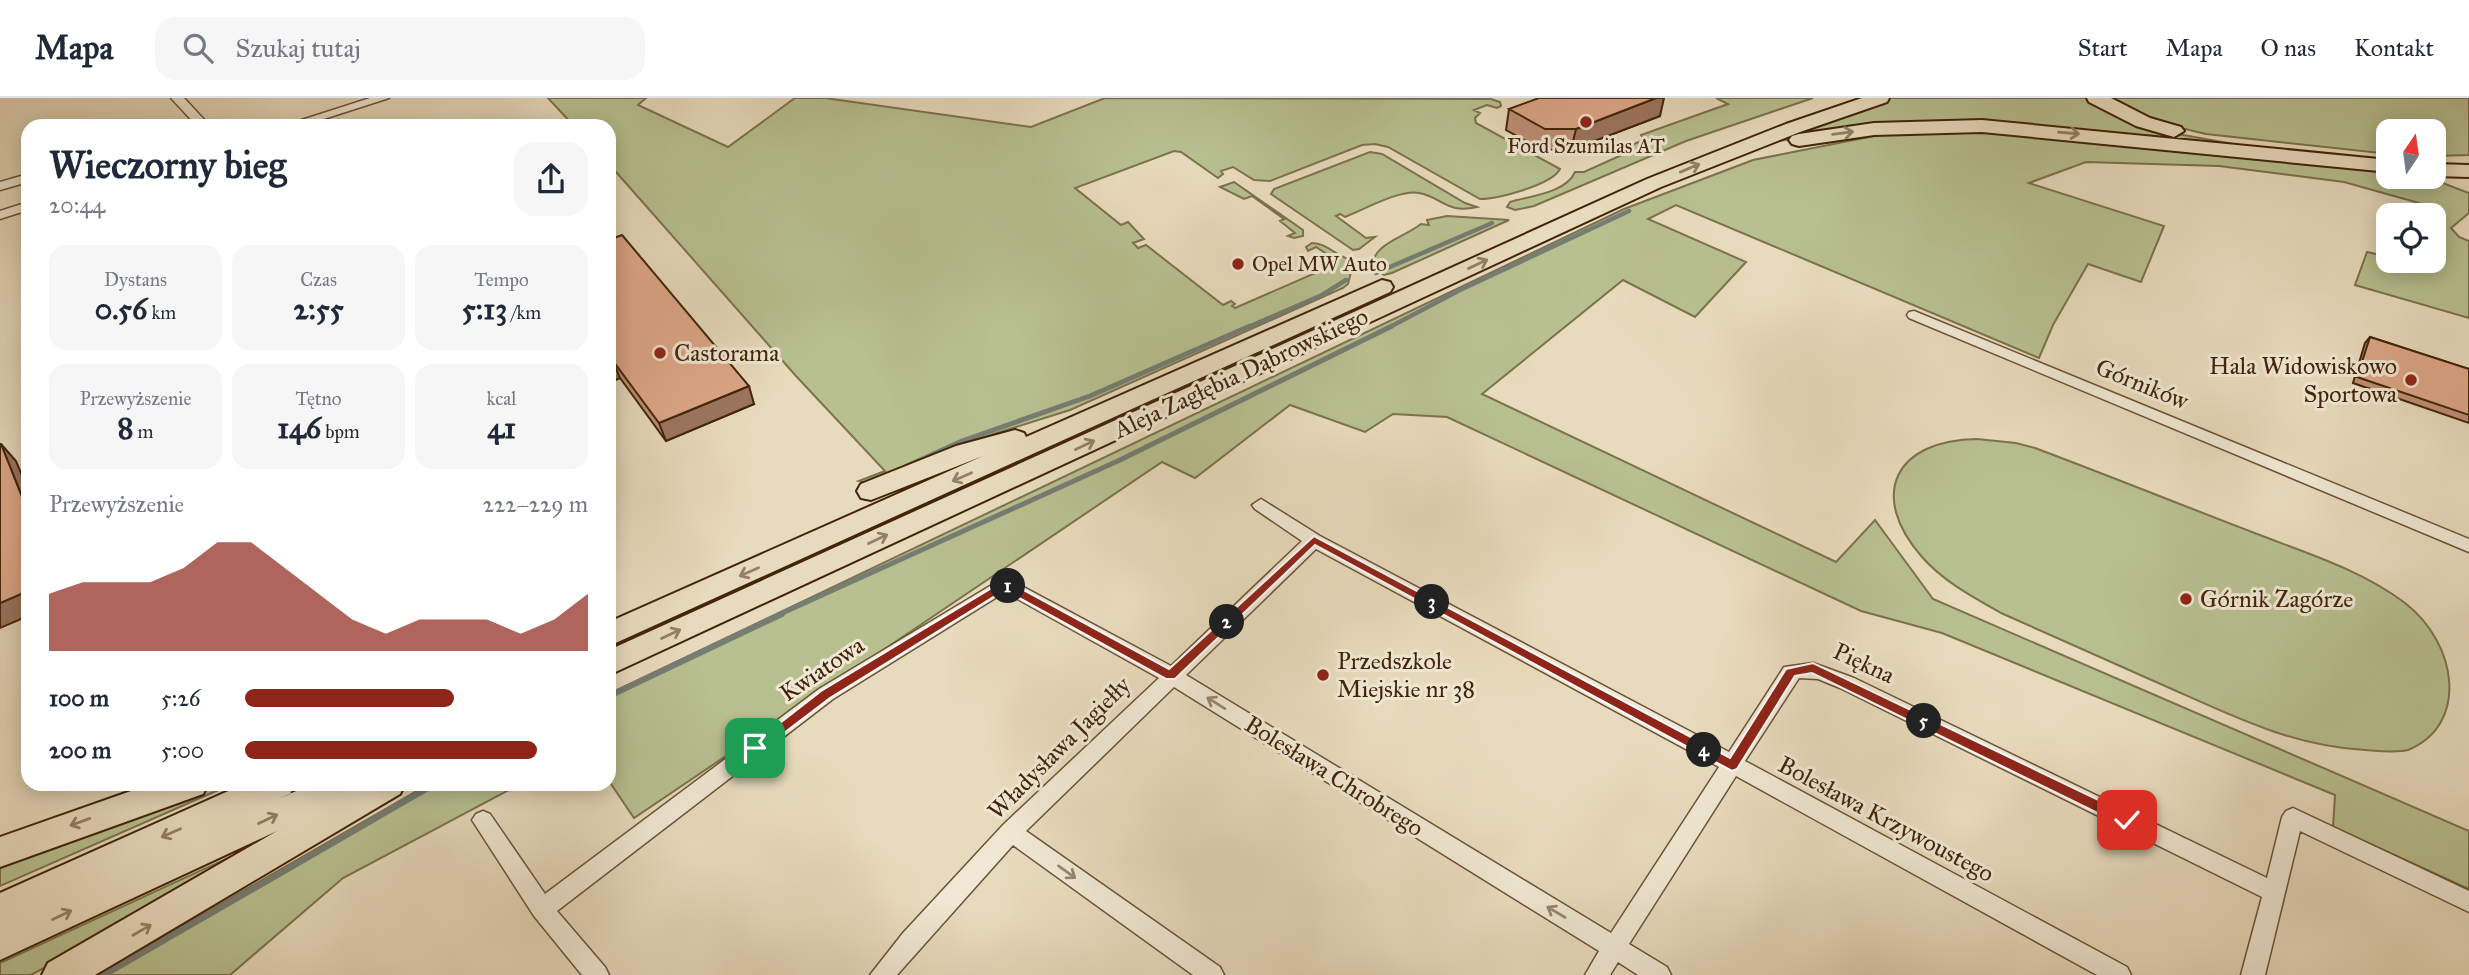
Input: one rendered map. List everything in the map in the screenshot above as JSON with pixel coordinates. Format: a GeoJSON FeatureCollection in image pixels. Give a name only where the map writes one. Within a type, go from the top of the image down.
{"type":"FeatureCollection","features":[{"type":"Feature","properties":{"kind":"main road","name":"Aleja Zagłębia Dąbrowskiego"},"geometry":{"type":"LineString","coordinates":[[616,632],[1667,160],[1833,98]]}},
{"type":"Feature","properties":{"kind":"main road","name":"Aleja Zagłębia Dąbrowskiego"},"geometry":{"type":"LineString","coordinates":[[616,660],[1629,194],[1727,153],[1880,98]]}},
{"type":"Feature","properties":{"kind":"main road"},"geometry":{"type":"LineString","coordinates":[[2096,98],[2143,122],[2188,134],[2376,156]]}},
{"type":"Feature","properties":{"kind":"main road"},"geometry":{"type":"LineString","coordinates":[[1727,153],[1874,129],[1982,126],[2376,165]]}},
{"type":"Feature","properties":{"kind":"main road"},"geometry":{"type":"LineString","coordinates":[[2446,160],[2469,160]]}},
{"type":"Feature","properties":{"kind":"main road"},"geometry":{"type":"LineString","coordinates":[[2446,170],[2469,171]]}},
{"type":"Feature","properties":{"kind":"main road"},"geometry":{"type":"LineString","coordinates":[[871,491],[965,452],[1069,428]]}},
{"type":"Feature","properties":{"kind":"main road"},"geometry":{"type":"LineString","coordinates":[[0,852],[171,791]]}},
{"type":"Feature","properties":{"kind":"main road"},"geometry":{"type":"LineString","coordinates":[[0,910],[263,791]]}},
{"type":"Feature","properties":{"kind":"main road"},"geometry":{"type":"LineString","coordinates":[[0,943],[330,791]]}},
{"type":"Feature","properties":{"kind":"main road"},"geometry":{"type":"LineString","coordinates":[[61,975],[376,791]]}},
{"type":"Feature","properties":{"kind":"street"},"geometry":{"type":"LineString","coordinates":[[177,98],[196,119]]}},
{"type":"Feature","properties":{"kind":"street"},"geometry":{"type":"LineString","coordinates":[[312,119],[383,98]]}},
{"type":"Feature","properties":{"kind":"street"},"geometry":{"type":"LineString","coordinates":[[0,186],[21,180]]}},
{"type":"Feature","properties":{"kind":"street"},"geometry":{"type":"LineString","coordinates":[[0,215],[21,208]]}},
{"type":"Feature","properties":{"kind":"street","name":"Górników"},"geometry":{"type":"LineString","coordinates":[[1914,315],[2469,546]]}},
{"type":"Feature","properties":{"kind":"street","name":"Bolesława Krzywoustego"},"geometry":{"type":"LineString","coordinates":[[1261,505],[1314,540],[2119,975]]}},
{"type":"Feature","properties":{"kind":"street","name":"Władysława Jagiełły"},"geometry":{"type":"LineString","coordinates":[[882,975],[1011,832],[1170,675],[1314,540]]}},
{"type":"Feature","properties":{"kind":"street","name":"Bolesława Chrobrego"},"geometry":{"type":"LineString","coordinates":[[1005,584],[1170,675],[1659,975]]}},
{"type":"Feature","properties":{"kind":"street","name":"Kwiatowa"},"geometry":{"type":"LineString","coordinates":[[542,909],[825,694],[1005,584]]}},
{"type":"Feature","properties":{"kind":"street","name":"Piękna"},"geometry":{"type":"LineString","coordinates":[[1597,975],[1791,672],[1813,668],[2274,893]]}},
{"type":"Feature","properties":{"kind":"street"},"geometry":{"type":"LineString","coordinates":[[2253,975],[2293,817],[2469,902]]}},
{"type":"Feature","properties":{"kind":"street"},"geometry":{"type":"LineString","coordinates":[[483,820],[542,909],[597,975]]}},
{"type":"Feature","properties":{"kind":"street"},"geometry":{"type":"LineString","coordinates":[[1011,832],[1212,975]]}},
{"type":"Feature","properties":{"kind":"green space"},"geometry":{"type":"Polygon","coordinates":[[[548,98],[646,98],[638,105],[728,147],[795,98],[825,98],[1031,127],[1105,98],[1491,99],[1500,102],[1501,106],[1497,108],[1487,105],[1474,110],[1480,113],[1475,118],[1476,123],[1560,169],[1536,186],[1499,197],[1480,199],[1388,147],[1375,144],[1362,145],[1270,181],[1254,180],[1233,167],[1221,171],[1223,174],[1218,178],[1181,152],[1174,151],[1075,188],[1121,225],[1128,222],[1144,239],[1133,243],[1138,248],[1146,245],[1223,305],[1231,301],[1235,308],[1329,267],[1320,259],[1328,255],[1316,247],[1308,251],[1306,247],[1312,243],[1323,245],[1353,260],[1355,267],[1352,268],[1348,284],[1343,288],[1070,410],[962,444],[870,483],[859,481],[885,471],[796,376],[616,172],[616,119],[568,119],[548,98]]]}},
{"type":"Feature","properties":{"kind":"green space"},"geometry":{"type":"Polygon","coordinates":[[[1716,98],[1813,98],[1686,141],[1534,206],[1515,210],[1507,207],[1510,202],[1564,185],[1575,172],[1584,172],[1624,154],[1619,150],[1644,140],[1641,135],[1728,104],[1716,98]]]}},
{"type":"Feature","properties":{"kind":"green space"},"geometry":{"type":"Polygon","coordinates":[[[1891,98],[2089,98],[2167,132],[2244,146],[2003,125],[1831,132],[1768,143],[1891,98]]]}},
{"type":"Feature","properties":{"kind":"green space"},"geometry":{"type":"Polygon","coordinates":[[[2105,98],[2469,98],[2469,155],[2446,156],[2446,119],[2376,119],[2376,153],[2206,134],[2160,123],[2105,98]]]}},
{"type":"Feature","properties":{"kind":"green space"},"geometry":{"type":"Polygon","coordinates":[[[2006,132],[2376,170],[2376,189],[2446,189],[2446,184],[2469,193],[2469,213],[2451,228],[2459,237],[2469,241],[2469,318],[2355,285],[2367,252],[2376,254],[2376,273],[2446,273],[2446,203],[2419,203],[2344,182],[2219,166],[2086,162],[2029,183],[2164,226],[2141,282],[2088,264],[2053,325],[2039,358],[1676,205],[1648,219],[1746,262],[1695,317],[1623,280],[1482,394],[1836,562],[1875,520],[1933,599],[2469,831],[2469,889],[2333,827],[2335,795],[1942,633],[1861,611],[1447,417],[1393,414],[1365,432],[1290,405],[1195,478],[1162,462],[634,818],[616,791],[616,691],[1624,209],[1753,160],[1884,134],[2006,132]]]}},
{"type":"Feature","properties":{"kind":"green space"},"geometry":{"type":"Polygon","coordinates":[[[1370,152],[1382,154],[1465,203],[1477,207],[1451,207],[1427,195],[1411,193],[1392,197],[1345,217],[1340,214],[1336,216],[1366,238],[1375,237],[1359,249],[1353,250],[1271,194],[1274,189],[1370,152]]]}},
{"type":"Feature","properties":{"kind":"green space"},"geometry":{"type":"Polygon","coordinates":[[[1234,182],[1303,230],[1303,236],[1288,236],[1295,233],[1280,221],[1284,219],[1252,196],[1244,199],[1220,187],[1234,182]]]}},
{"type":"Feature","properties":{"kind":"green space"},"geometry":{"type":"Polygon","coordinates":[[[1447,216],[1509,220],[1392,273],[1384,275],[1377,269],[1371,271],[1376,254],[1388,243],[1421,224],[1429,225],[1427,220],[1447,216]]]}},
{"type":"Feature","properties":{"kind":"green space","name":"Górnik Zagórze"},"geometry":{"type":"Polygon","coordinates":[[[1977,439],[2035,448],[2331,562],[2388,591],[2423,620],[2445,661],[2449,682],[2448,703],[2441,722],[2428,738],[2403,751],[2337,747],[2283,735],[2232,716],[2001,613],[1970,595],[1940,574],[1922,557],[1905,534],[1896,512],[1894,492],[1898,475],[1910,460],[1926,449],[1949,442],[1977,439]]]}},
{"type":"Feature","properties":{"kind":"green space"},"geometry":{"type":"Polygon","coordinates":[[[202,791],[216,791],[0,886],[0,861],[127,814],[202,791]]]}},
{"type":"Feature","properties":{"kind":"green space"},"geometry":{"type":"Polygon","coordinates":[[[417,791],[507,791],[343,878],[230,975],[97,975],[417,791]]]}},
{"type":"Feature","properties":{"kind":"green space"},"geometry":{"type":"Polygon","coordinates":[[[282,833],[142,915],[31,975],[0,975],[0,963],[282,833]]]}},
{"type":"Feature","properties":{"kind":"building"},"geometry":{"type":"Polygon","coordinates":[[[1539,98],[1656,98],[1576,129],[1545,129],[1509,109],[1539,98]]]}},
{"type":"Feature","properties":{"kind":"building","name":"Castorama"},"geometry":{"type":"Polygon","coordinates":[[[622,235],[749,386],[659,423],[616,365],[616,237],[622,235]]]}},
{"type":"Feature","properties":{"kind":"building","name":"Hala Widowiskowo Sportowa"},"geometry":{"type":"Polygon","coordinates":[[[2370,337],[2469,369],[2469,415],[2357,377],[2370,337]]]}},
{"type":"Feature","properties":{"kind":"building"},"geometry":{"type":"Polygon","coordinates":[[[1,444],[21,494],[21,594],[0,603],[1,444]]]}},
{"type":"Feature","properties":{"kind":"waterway"},"geometry":{"type":"LineString","coordinates":[[1389,328],[1460,290],[1629,211]]}},
{"type":"Feature","properties":{"kind":"waterway"},"geometry":{"type":"LineString","coordinates":[[1376,273],[1492,223]]}},
{"type":"Feature","properties":{"kind":"waterway"},"geometry":{"type":"LineString","coordinates":[[1246,328],[1322,295],[1346,280]]}},
{"type":"Feature","properties":{"kind":"waterway"},"geometry":{"type":"LineString","coordinates":[[907,466],[962,441],[1090,396],[1250,326]]}},
{"type":"Feature","properties":{"kind":"waterway"},"geometry":{"type":"LineString","coordinates":[[778,615],[1120,460],[1389,328]]}},
{"type":"Feature","properties":{"kind":"waterway"},"geometry":{"type":"LineString","coordinates":[[616,693],[782,614]]}},
{"type":"Feature","properties":{"kind":"waterway"},"geometry":{"type":"LineString","coordinates":[[104,975],[423,791]]}},
{"type":"Feature","properties":{"kind":"place","name":"Ford Szumilas AT"},"geometry":{"type":"Point","coordinates":[1586,122]}},
{"type":"Feature","properties":{"kind":"place","name":"Opel MW Auto"},"geometry":{"type":"Point","coordinates":[1238,264]}},
{"type":"Feature","properties":{"kind":"place","name":"Castorama"},"geometry":{"type":"Point","coordinates":[660,353]}},
{"type":"Feature","properties":{"kind":"place","name":"Hala Widowiskowo Sportowa"},"geometry":{"type":"Point","coordinates":[2411,380]}},
{"type":"Feature","properties":{"kind":"place","name":"Górnik Zagórze"},"geometry":{"type":"Point","coordinates":[2186,599]}},
{"type":"Feature","properties":{"kind":"place","name":"Przedszkole Miejskie nr 38"},"geometry":{"type":"Point","coordinates":[1323,675]}},
{"type":"Feature","properties":{"kind":"route"},"geometry":{"type":"LineString","coordinates":[[755,748],[825,694],[1005,584],[1170,675],[1314,540],[1732,765],[1791,672],[1813,668],[2127,820]]}}]}
